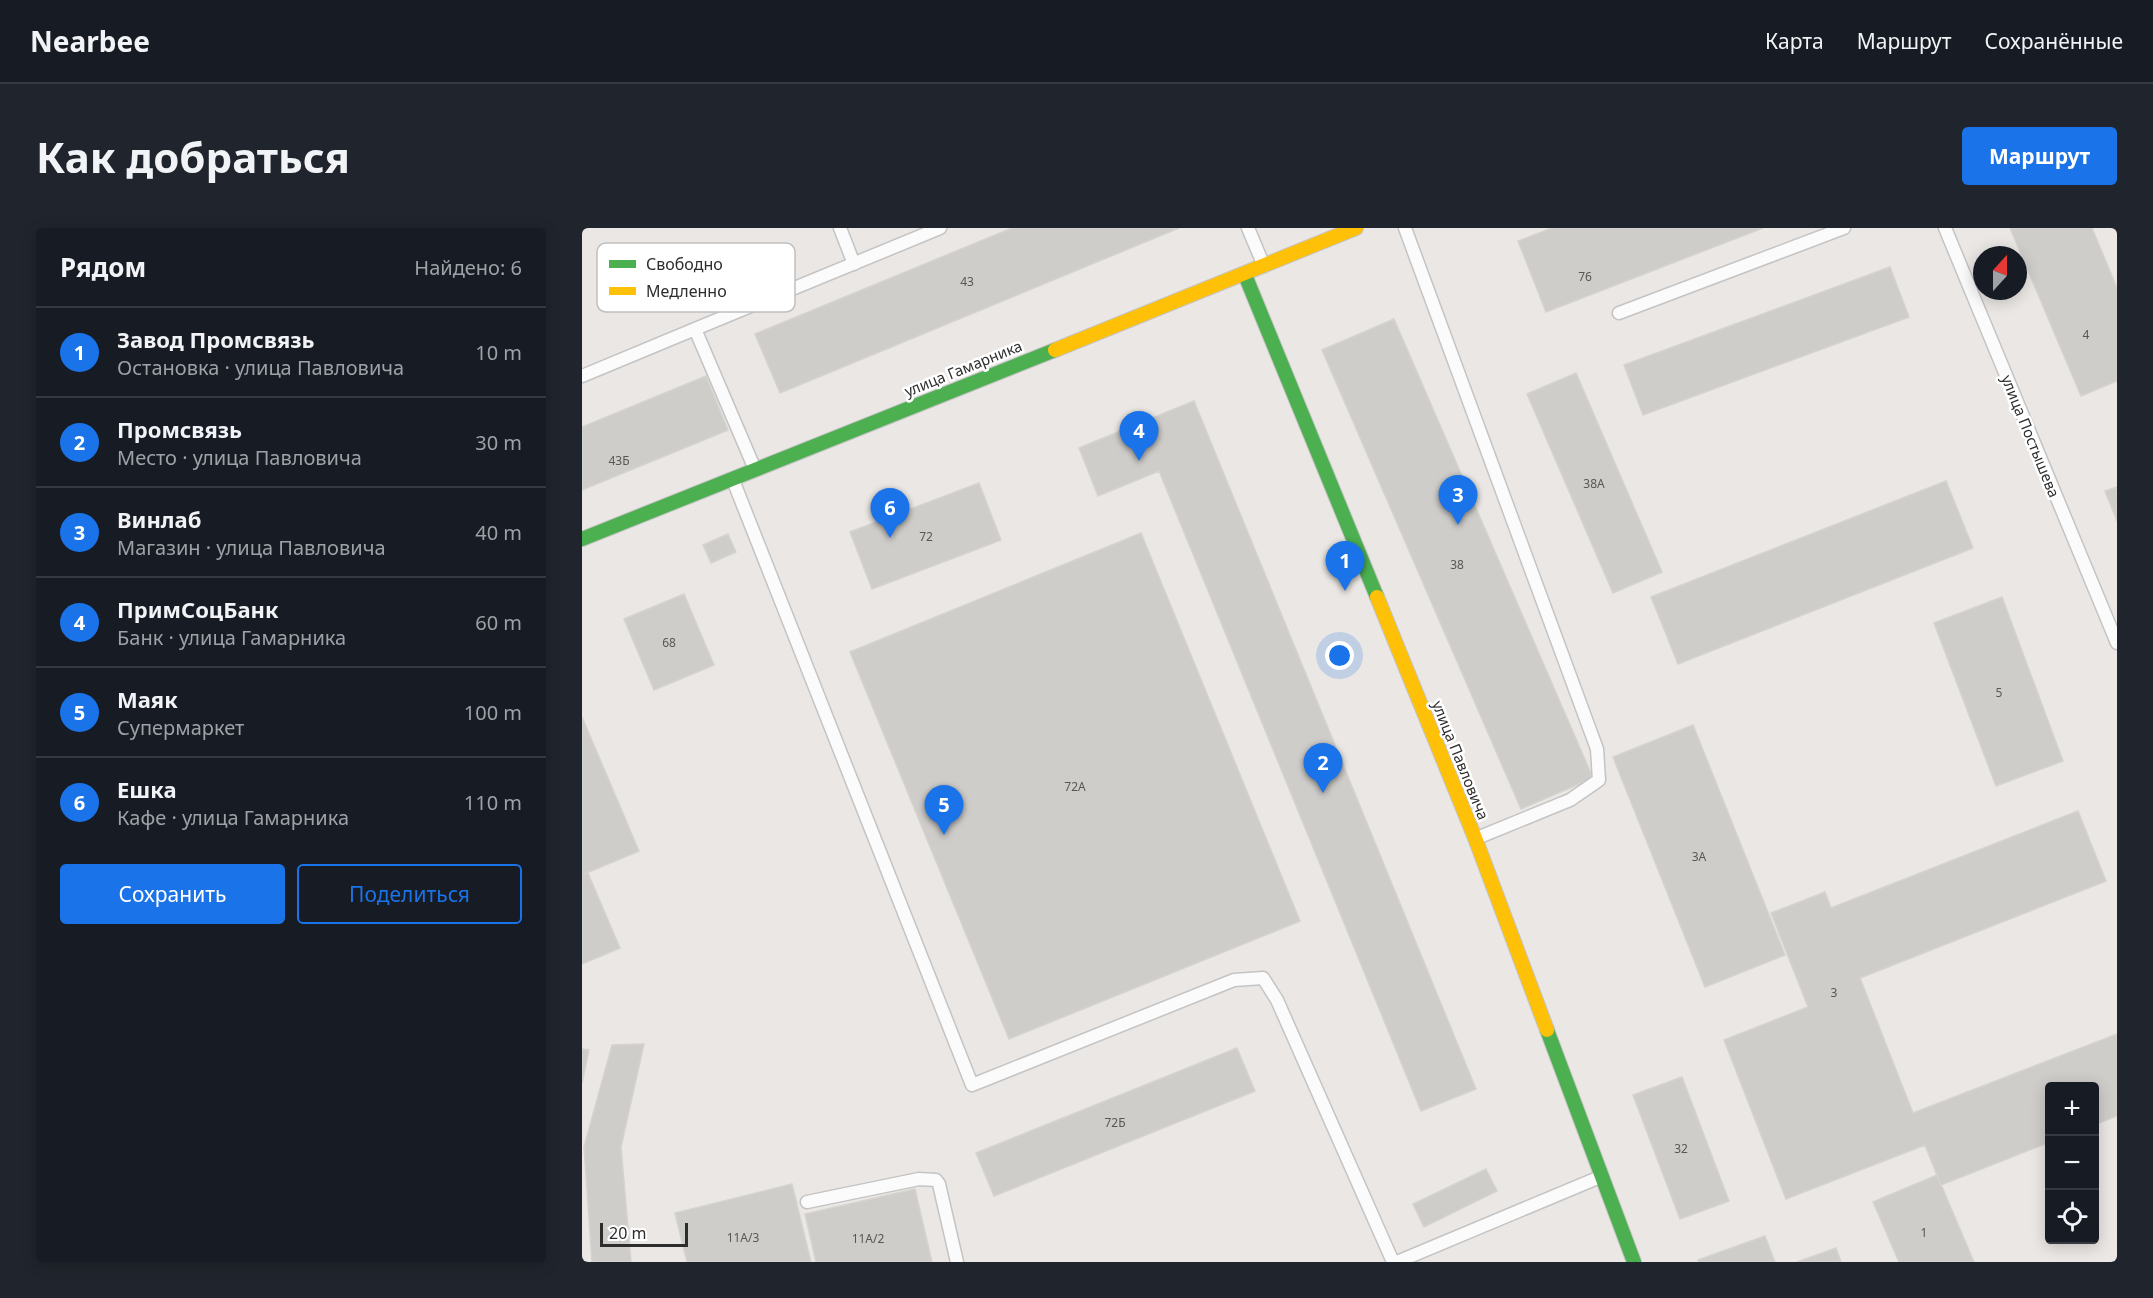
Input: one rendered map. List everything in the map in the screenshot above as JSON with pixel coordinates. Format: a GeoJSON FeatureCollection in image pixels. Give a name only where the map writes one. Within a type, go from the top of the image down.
{"type":"FeatureCollection","features":[{"type":"Feature","properties":{"kind":"street","name":"улица Гамарника"},"geometry":{"type":"LineString","coordinates":[[582,539],[755,468],[1245,275],[1356,228]]}},
{"type":"Feature","properties":{"kind":"street","name":"улица Павловича"},"geometry":{"type":"LineString","coordinates":[[1245,275],[1476,838],[1634,1262]]}},
{"type":"Feature","properties":{"kind":"lane"},"geometry":{"type":"LineString","coordinates":[[840,228],[854,264]]}},
{"type":"Feature","properties":{"kind":"lane"},"geometry":{"type":"LineString","coordinates":[[795,288],[940,228]]}},
{"type":"Feature","properties":{"kind":"lane"},"geometry":{"type":"LineString","coordinates":[[1248,228],[1264,267]]}},
{"type":"Feature","properties":{"kind":"lane"},"geometry":{"type":"LineString","coordinates":[[1405,228],[1597,749],[1599,780],[1570,800],[1476,838]]}},
{"type":"Feature","properties":{"kind":"lane"},"geometry":{"type":"LineString","coordinates":[[1619,313],[1844,228]]}},
{"type":"Feature","properties":{"kind":"lane","name":"улица Постышева"},"geometry":{"type":"LineString","coordinates":[[1945,228],[2117,644]]}},
{"type":"Feature","properties":{"kind":"lane"},"geometry":{"type":"LineString","coordinates":[[582,376],[737,312]]}},
{"type":"Feature","properties":{"kind":"lane"},"geometry":{"type":"LineString","coordinates":[[695,329],[755,468]]}},
{"type":"Feature","properties":{"kind":"lane"},"geometry":{"type":"LineString","coordinates":[[733,477],[972,1085],[1234,980],[1263,978],[1277,1000],[1395,1262],[1601,1176]]}},
{"type":"Feature","properties":{"kind":"lane"},"geometry":{"type":"LineString","coordinates":[[807,1202],[919,1179],[936,1180],[939,1184],[957,1262]]}},
{"type":"Feature","properties":{"kind":"building"},"geometry":{"type":"Polygon","coordinates":[[[1012,228],[1179,228],[780,393],[755,334],[1012,228]]]}},
{"type":"Feature","properties":{"kind":"building"},"geometry":{"type":"Polygon","coordinates":[[[1552,228],[1763,228],[1546,312],[1518,241],[1552,228]]]}},
{"type":"Feature","properties":{"kind":"building"},"geometry":{"type":"Polygon","coordinates":[[[2010,228],[2092,228],[2117,288],[2117,381],[2081,396],[2027,268],[2027,246],[2018,246],[2010,228]]]}},
{"type":"Feature","properties":{"kind":"building"},"geometry":{"type":"Polygon","coordinates":[[[1890,267],[1909,317],[1643,415],[1624,365],[1890,267]]]}},
{"type":"Feature","properties":{"kind":"building"},"geometry":{"type":"Polygon","coordinates":[[[1394,319],[1593,778],[1521,809],[1322,350],[1394,319]]]}},
{"type":"Feature","properties":{"kind":"building"},"geometry":{"type":"Polygon","coordinates":[[[1576,373],[1662,572],[1613,593],[1527,394],[1576,373]]]}},
{"type":"Feature","properties":{"kind":"building"},"geometry":{"type":"Polygon","coordinates":[[[706,376],[728,430],[582,490],[582,427],[706,376]]]}},
{"type":"Feature","properties":{"kind":"building"},"geometry":{"type":"Polygon","coordinates":[[[1194,401],[1476,1089],[1421,1111],[1159,471],[1098,496],[1079,448],[1194,401]]]}},
{"type":"Feature","properties":{"kind":"building"},"geometry":{"type":"Polygon","coordinates":[[[1946,481],[1973,548],[1678,664],[1651,597],[1946,481]]]}},
{"type":"Feature","properties":{"kind":"building"},"geometry":{"type":"Polygon","coordinates":[[[979,483],[1001,540],[872,589],[850,532],[979,483]]]}},
{"type":"Feature","properties":{"kind":"building"},"geometry":{"type":"Polygon","coordinates":[[[2117,487],[2117,521],[2105,491],[2117,487]]]}},
{"type":"Feature","properties":{"kind":"building"},"geometry":{"type":"Polygon","coordinates":[[[1141,533],[1300,921],[1009,1039],[850,652],[1141,533]]]}},
{"type":"Feature","properties":{"kind":"building"},"geometry":{"type":"Polygon","coordinates":[[[728,534],[736,552],[711,563],[703,545],[728,534]]]}},
{"type":"Feature","properties":{"kind":"building"},"geometry":{"type":"Polygon","coordinates":[[[684,594],[714,665],[654,690],[624,619],[684,594]]]}},
{"type":"Feature","properties":{"kind":"building"},"geometry":{"type":"Polygon","coordinates":[[[2002,597],[2063,761],[1996,786],[1934,623],[2002,597]]]}},
{"type":"Feature","properties":{"kind":"building"},"geometry":{"type":"Polygon","coordinates":[[[582,717],[639,851],[582,875],[582,717]]]}},
{"type":"Feature","properties":{"kind":"building"},"geometry":{"type":"Polygon","coordinates":[[[1693,725],[1785,955],[1705,987],[1613,757],[1693,725]]]}},
{"type":"Feature","properties":{"kind":"building"},"geometry":{"type":"Polygon","coordinates":[[[2078,811],[2106,881],[1860,978],[1913,1113],[2117,1034],[2117,1116],[2099,1123],[2099,1082],[2045,1082],[2045,1144],[1941,1185],[1925,1145],[1786,1199],[1724,1040],[1808,1007],[1771,913],[1825,892],[1831,908],[2078,811]]]}},
{"type":"Feature","properties":{"kind":"building"},"geometry":{"type":"Polygon","coordinates":[[[588,873],[620,948],[582,964],[582,875],[588,873]]]}},
{"type":"Feature","properties":{"kind":"building"},"geometry":{"type":"Polygon","coordinates":[[[644,1044],[621,1147],[631,1262],[592,1262],[584,1147],[612,1045],[644,1044]]]}},
{"type":"Feature","properties":{"kind":"building"},"geometry":{"type":"Polygon","coordinates":[[[1237,1048],[1255,1091],[994,1196],[976,1153],[1237,1048]]]}},
{"type":"Feature","properties":{"kind":"building"},"geometry":{"type":"Polygon","coordinates":[[[582,1049],[589,1050],[582,1083],[582,1049]]]}},
{"type":"Feature","properties":{"kind":"building"},"geometry":{"type":"Polygon","coordinates":[[[1682,1077],[1729,1201],[1680,1219],[1633,1095],[1682,1077]]]}},
{"type":"Feature","properties":{"kind":"building"},"geometry":{"type":"Polygon","coordinates":[[[1486,1169],[1497,1191],[1424,1227],[1413,1204],[1486,1169]]]}},
{"type":"Feature","properties":{"kind":"building"},"geometry":{"type":"Polygon","coordinates":[[[1937,1175],[1974,1262],[1899,1262],[1873,1202],[1937,1175]]]}},
{"type":"Feature","properties":{"kind":"building"},"geometry":{"type":"Polygon","coordinates":[[[792,1184],[811,1262],[687,1262],[675,1213],[792,1184]]]}},
{"type":"Feature","properties":{"kind":"building"},"geometry":{"type":"Polygon","coordinates":[[[915,1189],[932,1262],[816,1262],[805,1214],[915,1189]]]}},
{"type":"Feature","properties":{"kind":"building"},"geometry":{"type":"Polygon","coordinates":[[[1765,1236],[1775,1262],[1699,1262],[1698,1260],[1765,1236]]]}},
{"type":"Feature","properties":{"kind":"building"},"geometry":{"type":"Polygon","coordinates":[[[1836,1248],[1841,1262],[1797,1262],[1836,1248]]]}},
{"type":"Feature","properties":{"kind":"traffic: fast"},"geometry":{"type":"LineString","coordinates":[[1245,275],[1377,597]]}},
{"type":"Feature","properties":{"kind":"traffic: fast"},"geometry":{"type":"LineString","coordinates":[[582,539],[1055,350]]}},
{"type":"Feature","properties":{"kind":"traffic: fast"},"geometry":{"type":"LineString","coordinates":[[1547,1030],[1634,1262]]}},
{"type":"Feature","properties":{"kind":"traffic: slow"},"geometry":{"type":"LineString","coordinates":[[1055,350],[1356,228]]}},
{"type":"Feature","properties":{"kind":"traffic: slow"},"geometry":{"type":"LineString","coordinates":[[1377,597],[1475,838],[1547,1030]]}},
{"type":"Feature","properties":{"kind":"place","name":"ПримСоцБанк"},"geometry":{"type":"Point","coordinates":[1139,461]}},
{"type":"Feature","properties":{"kind":"place","name":"Винлаб"},"geometry":{"type":"Point","coordinates":[1458,525]}},
{"type":"Feature","properties":{"kind":"place","name":"Ешка"},"geometry":{"type":"Point","coordinates":[890,538]}},
{"type":"Feature","properties":{"kind":"place","name":"Завод Промсвязь"},"geometry":{"type":"Point","coordinates":[1345,591]}},
{"type":"Feature","properties":{"kind":"place","name":"Промсвязь"},"geometry":{"type":"Point","coordinates":[1323,793]}},
{"type":"Feature","properties":{"kind":"place","name":"Маяк"},"geometry":{"type":"Point","coordinates":[944,835]}}]}
